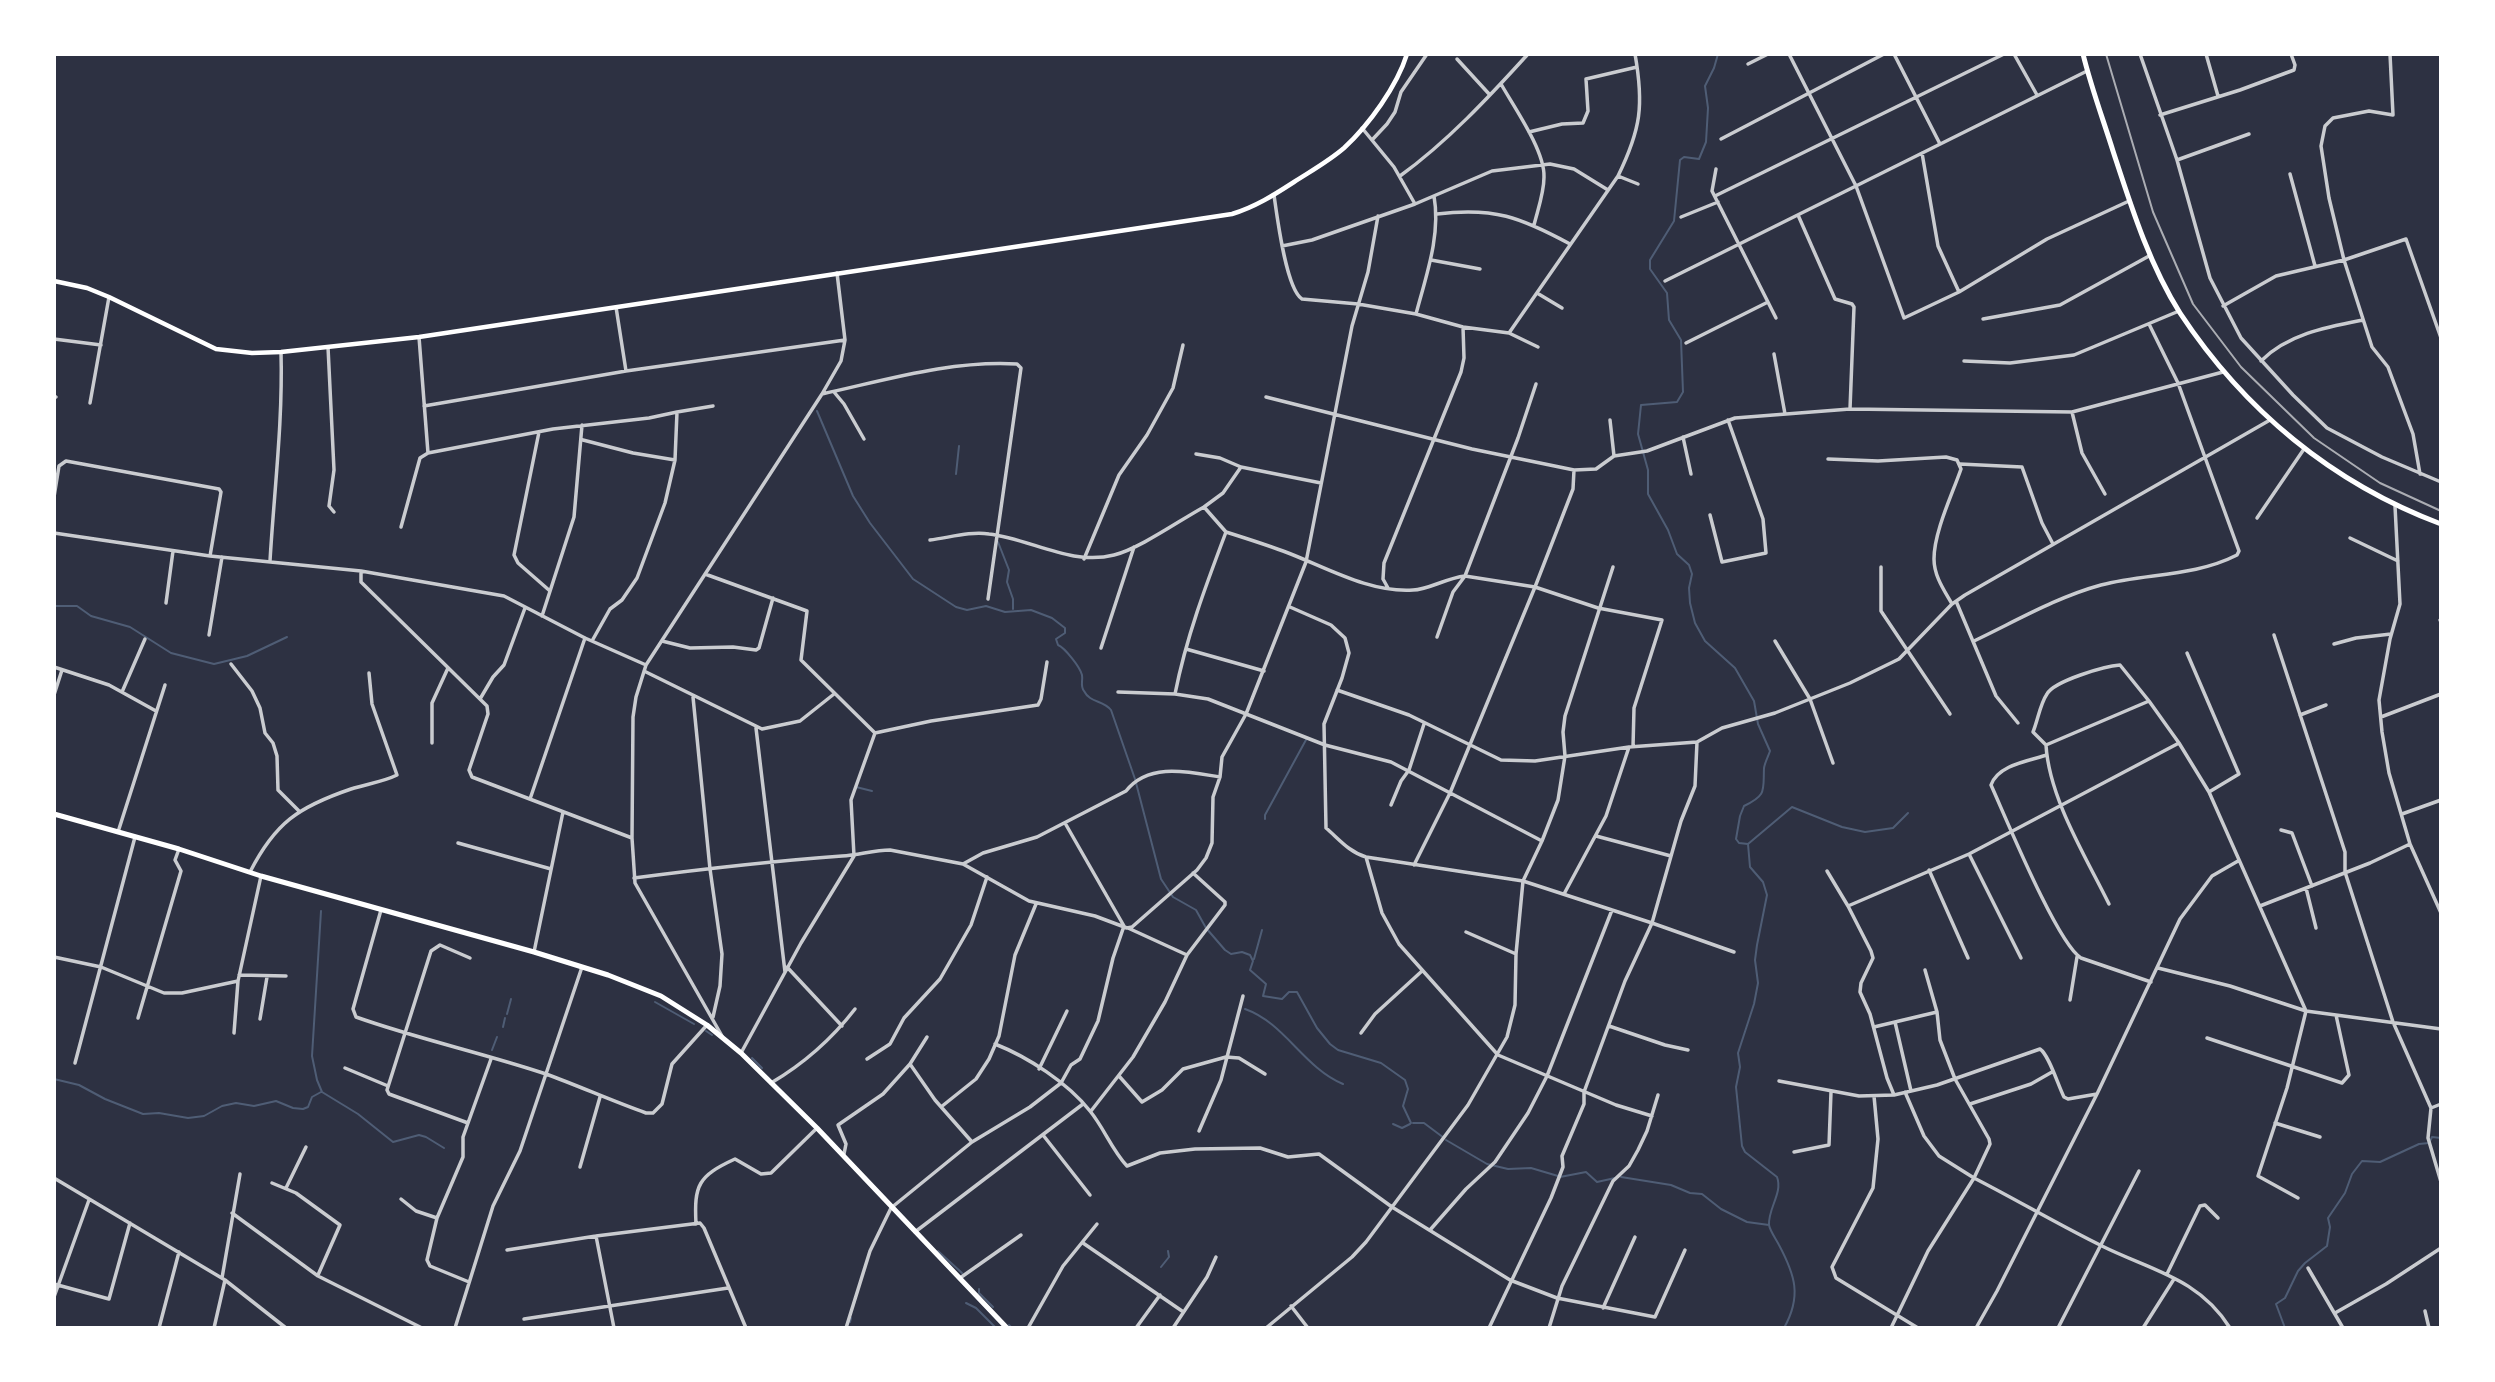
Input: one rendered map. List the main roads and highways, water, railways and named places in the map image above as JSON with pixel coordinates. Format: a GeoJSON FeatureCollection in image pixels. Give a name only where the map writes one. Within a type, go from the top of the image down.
{"type":"FeatureCollection","features":[{"type":"Feature","properties":{"kind":"main road"},"geometry":{"type":"LineString","coordinates":[[54,281],[87,288],[109,297],[216,349],[252,353],[281,352],[419,337],[1232,214],[1254,207],[1334,156],[1362,128],[1397,79],[1407,54]]}},
{"type":"Feature","properties":{"kind":"main road"},"geometry":{"type":"LineString","coordinates":[[2083,54],[2129,201],[2151,256],[2179,312],[2225,371],[2270,420],[2304,449],[2360,487],[2395,506],[2441,524]]}},
{"type":"Feature","properties":{"kind":"main road"},"geometry":{"type":"LineString","coordinates":[[54,814],[179,849],[250,873],[534,952],[650,990],[707,1025],[741,1053],[817,1128],[1004,1327]]}},
{"type":"Feature","properties":{"kind":"waterway"},"geometry":{"type":"LineString","coordinates":[[1718,54],[1705,86],[1708,108],[1706,142],[1699,159],[1684,157],[1680,160],[1674,221],[1650,260],[1650,269],[1667,293],[1669,320],[1681,340],[1683,392],[1677,402],[1641,405],[1638,434],[1648,470],[1648,494],[1668,530],[1677,554],[1689,565],[1692,574],[1689,588],[1695,623],[1705,641],[1735,668],[1754,701],[1758,724],[1770,751],[1764,768],[1762,792],[1757,799],[1744,806],[1740,816],[1736,839],[1739,843],[1748,844]]}},
{"type":"Feature","properties":{"kind":"waterway"},"geometry":{"type":"LineString","coordinates":[[817,411],[853,496],[913,579],[956,607],[967,610],[986,606],[1005,612],[1031,610],[1052,618],[1065,628],[1065,633],[1056,639],[1058,645],[1078,667],[1082,675],[1082,687],[1087,695],[1111,710],[1135,779],[1161,879],[1173,897],[1196,910],[1206,928],[1225,950],[1231,954],[1242,952],[1250,955],[1253,961],[1250,970],[1266,984],[1263,996],[1282,999],[1289,992],[1297,992],[1317,1028],[1330,1044],[1338,1050],[1381,1063],[1405,1080],[1408,1089],[1403,1106],[1411,1123]]}},
{"type":"Feature","properties":{"kind":"waterway"},"geometry":{"type":"LineString","coordinates":[[956,474],[959,446]]}},
{"type":"Feature","properties":{"kind":"waterway"},"geometry":{"type":"LineString","coordinates":[[998,542],[1009,570],[1007,582],[1013,599],[1013,609]]}},
{"type":"Feature","properties":{"kind":"waterway"},"geometry":{"type":"LineString","coordinates":[[54,606],[77,606],[91,616],[130,627],[171,653],[214,664],[247,656],[287,637]]}},
{"type":"Feature","properties":{"kind":"waterway"},"geometry":{"type":"LineString","coordinates":[[1265,819],[1307,738]]}},
{"type":"Feature","properties":{"kind":"waterway"},"geometry":{"type":"LineString","coordinates":[[856,787],[872,791]]}},
{"type":"Feature","properties":{"kind":"waterway"},"geometry":{"type":"LineString","coordinates":[[1784,1328],[1795,1296],[1789,1266],[1769,1225],[1777,1195],[1777,1177],[1745,1152],[1742,1146],[1736,1087],[1740,1067],[1738,1053],[1758,983],[1755,960],[1767,895],[1763,882],[1750,867],[1748,844],[1792,807],[1842,827],[1865,832],[1893,828],[1908,813]]}},
{"type":"Feature","properties":{"kind":"waterway"},"geometry":{"type":"LineString","coordinates":[[321,911],[312,1056],[322,1092],[358,1114],[393,1142],[419,1135],[444,1148]]}},
{"type":"Feature","properties":{"kind":"waterway"},"geometry":{"type":"LineString","coordinates":[[1254,959],[1262,930]]}},
{"type":"Feature","properties":{"kind":"waterway"},"geometry":{"type":"LineString","coordinates":[[507,1014],[511,999]]}},
{"type":"Feature","properties":{"kind":"waterway"},"geometry":{"type":"LineString","coordinates":[[655,1002],[694,1024]]}},
{"type":"Feature","properties":{"kind":"waterway"},"geometry":{"type":"LineString","coordinates":[[1245,1009],[1272,1024],[1316,1067],[1343,1084]]}},
{"type":"Feature","properties":{"kind":"waterway"},"geometry":{"type":"LineString","coordinates":[[503,1027],[505,1018]]}},
{"type":"Feature","properties":{"kind":"waterway"},"geometry":{"type":"LineString","coordinates":[[706,1031],[712,1035]]}},
{"type":"Feature","properties":{"kind":"waterway"},"geometry":{"type":"LineString","coordinates":[[492,1050],[497,1037]]}},
{"type":"Feature","properties":{"kind":"waterway"},"geometry":{"type":"LineString","coordinates":[[752,1058],[762,1068]]}},
{"type":"Feature","properties":{"kind":"waterway"},"geometry":{"type":"LineString","coordinates":[[54,1079],[79,1085],[143,1114],[159,1113],[188,1118],[204,1116],[222,1106],[236,1103],[254,1106],[276,1101],[303,1109],[308,1107],[312,1097],[321,1092]]}},
{"type":"Feature","properties":{"kind":"waterway"},"geometry":{"type":"LineString","coordinates":[[1413,1123],[1424,1123],[1444,1138]]}},
{"type":"Feature","properties":{"kind":"waterway"},"geometry":{"type":"LineString","coordinates":[[1393,1124],[1402,1128],[1410,1124]]}},
{"type":"Feature","properties":{"kind":"waterway"},"geometry":{"type":"LineString","coordinates":[[2285,1328],[2276,1304],[2285,1298],[2298,1271],[2305,1263],[2327,1246],[2330,1227],[2328,1218],[2362,1161],[2380,1162],[2419,1144],[2429,1143],[2432,1137],[2441,1138]]}},
{"type":"Feature","properties":{"kind":"waterway"},"geometry":{"type":"LineString","coordinates":[[1446,1140],[1487,1164],[1508,1169],[1531,1168],[1558,1176]]}},
{"type":"Feature","properties":{"kind":"waterway"},"geometry":{"type":"LineString","coordinates":[[1560,1177],[1586,1172],[1597,1182],[1615,1178]]}},
{"type":"Feature","properties":{"kind":"waterway"},"geometry":{"type":"LineString","coordinates":[[1621,1177],[1671,1185],[1690,1193],[1702,1194],[1721,1209],[1747,1222],[1769,1225]]}},
{"type":"Feature","properties":{"kind":"waterway"},"geometry":{"type":"LineString","coordinates":[[938,1251],[962,1273]]}},
{"type":"Feature","properties":{"kind":"waterway"},"geometry":{"type":"LineString","coordinates":[[1161,1267],[1169,1257],[1168,1251]]}},
{"type":"Feature","properties":{"kind":"waterway"},"geometry":{"type":"LineString","coordinates":[[979,1289],[979,1293],[993,1307]]}},
{"type":"Feature","properties":{"kind":"waterway"},"geometry":{"type":"LineString","coordinates":[[966,1303],[976,1308],[996,1328]]}},
{"type":"Feature","properties":{"kind":"waterway"},"geometry":{"type":"LineString","coordinates":[[850,1322],[851,1318]]}},
{"type":"Feature","properties":{"kind":"waterway"},"geometry":{"type":"LineString","coordinates":[[1009,1325],[1012,1328]]}},
{"type":"Feature","properties":{"kind":"railway"},"geometry":{"type":"LineString","coordinates":[[2106,54],[2153,212],[2193,304],[2241,367],[2314,438],[2380,483],[2441,511]]}}]}
